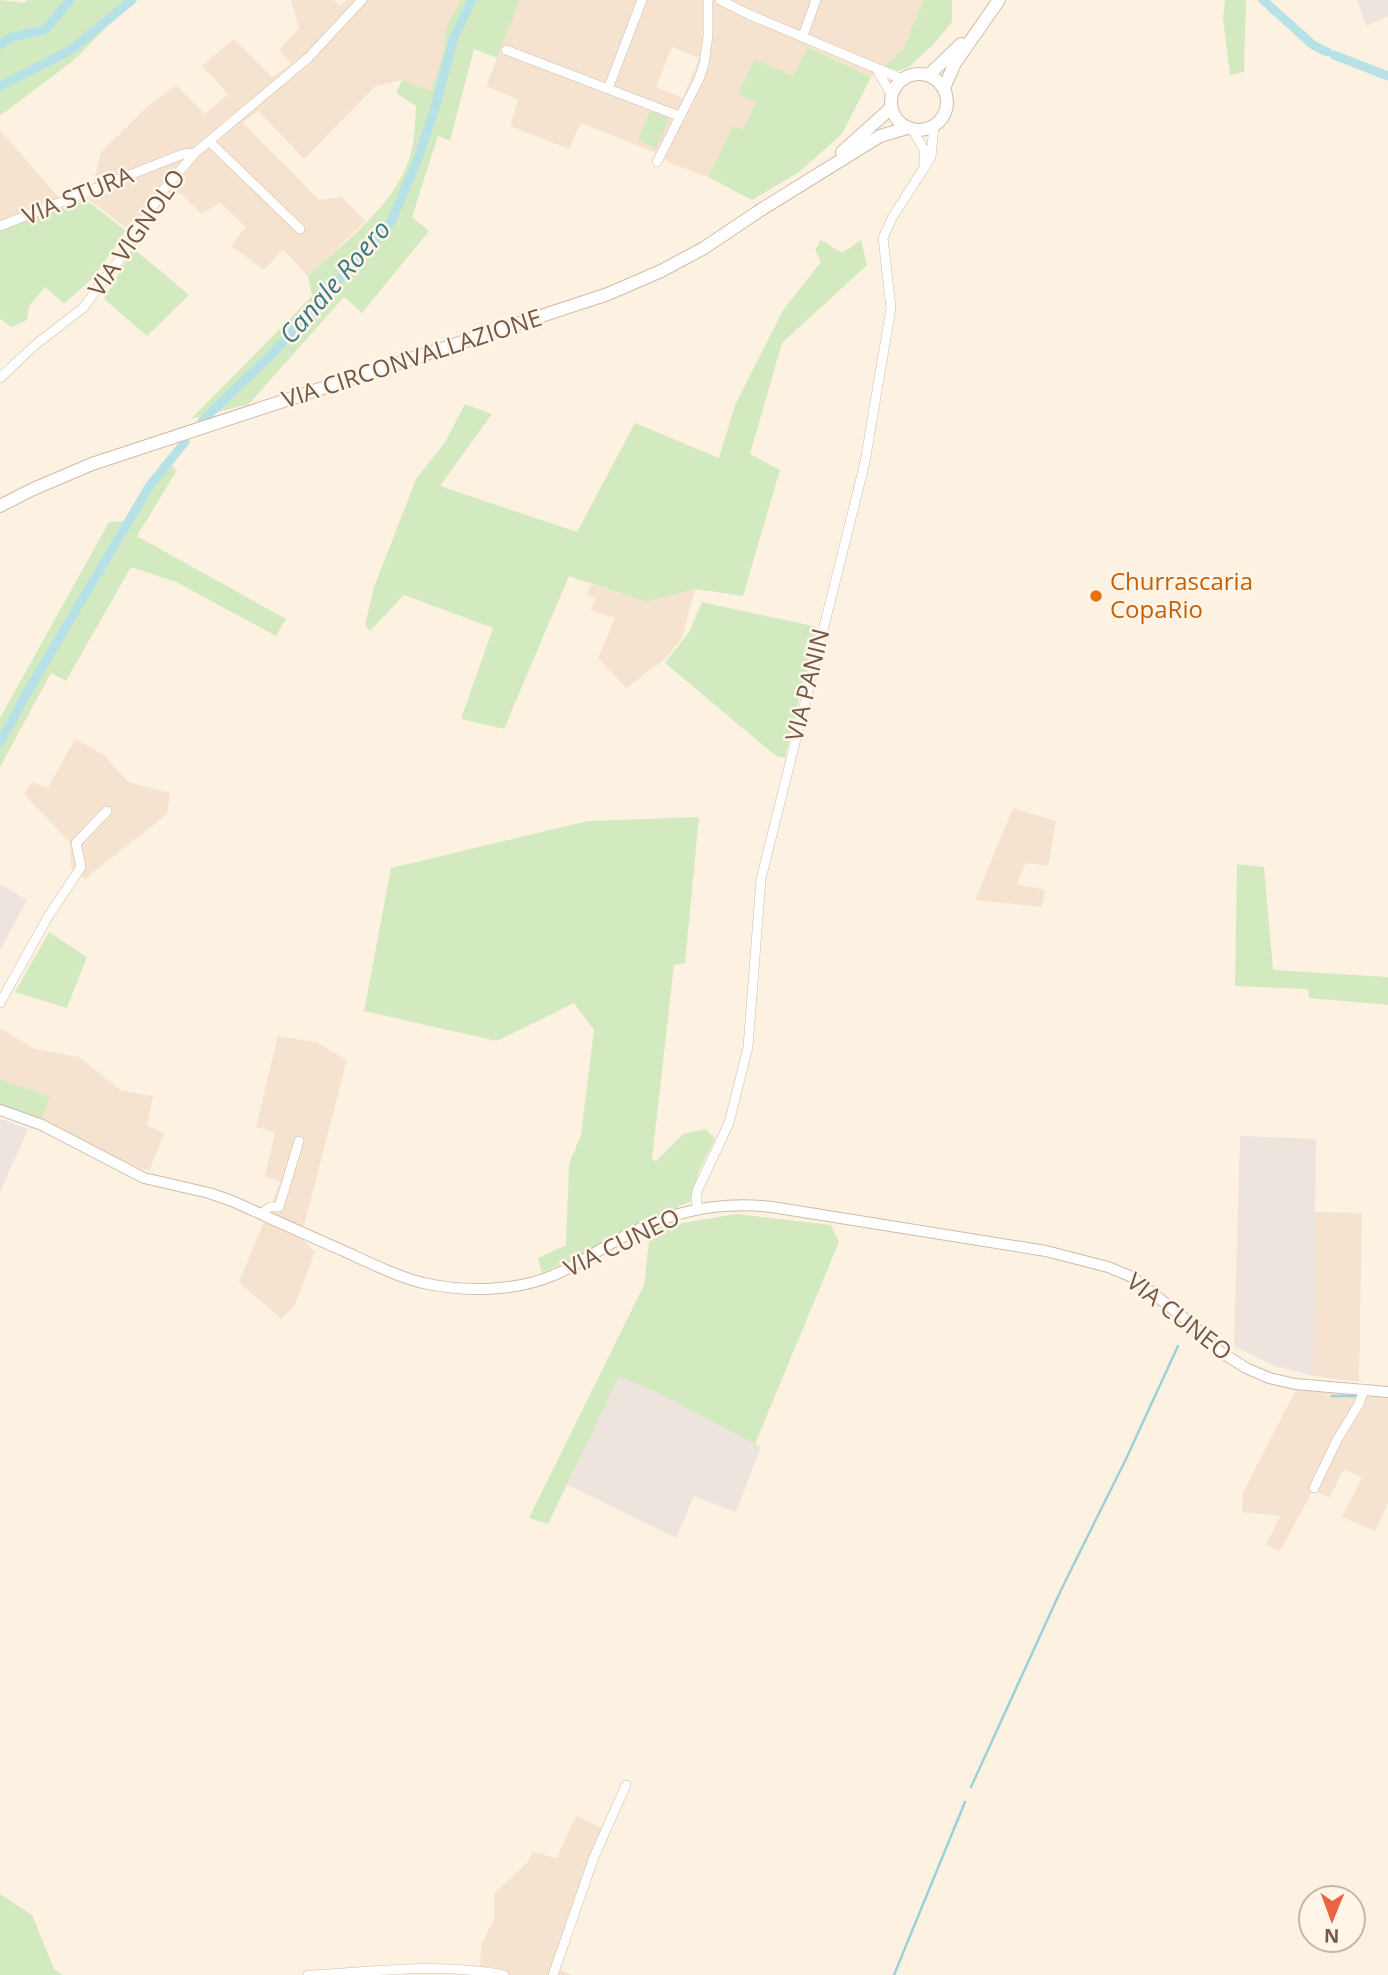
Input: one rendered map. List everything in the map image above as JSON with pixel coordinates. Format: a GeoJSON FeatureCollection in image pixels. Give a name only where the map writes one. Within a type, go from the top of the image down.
{"type":"FeatureCollection","features":[{"type":"Feature","properties":{"kind":"main road"},"geometry":{"type":"LineString","coordinates":[[944,88],[929,75],[916,74],[902,79],[891,94],[891,108],[899,122],[910,129],[926,129],[943,116],[947,107],[944,88],[955,62],[999,0]]}},
{"type":"Feature","properties":{"kind":"main road"},"geometry":{"type":"LineString","coordinates":[[929,75],[981,24]]}},
{"type":"Feature","properties":{"kind":"main road","name":"VIA CIRCONVALLAZIONE"},"geometry":{"type":"LineString","coordinates":[[809,180],[891,108]]}},
{"type":"Feature","properties":{"kind":"main road","name":"VIA CIRCONVALLAZIONE"},"geometry":{"type":"LineString","coordinates":[[0,506],[92,464],[608,294],[661,271],[704,248],[880,136],[910,129]]}},
{"type":"Feature","properties":{"kind":"street","name":"VIA VIGNOLO"},"geometry":{"type":"LineString","coordinates":[[0,379],[35,345],[83,308],[110,274],[164,190],[195,153],[308,58],[362,0]]}},
{"type":"Feature","properties":{"kind":"street"},"geometry":{"type":"LineString","coordinates":[[608,89],[642,0]]}},
{"type":"Feature","properties":{"kind":"street"},"geometry":{"type":"LineString","coordinates":[[657,162],[704,64],[708,36],[708,0]]}},
{"type":"Feature","properties":{"kind":"street"},"geometry":{"type":"LineString","coordinates":[[720,0],[902,79]]}},
{"type":"Feature","properties":{"kind":"street"},"geometry":{"type":"LineString","coordinates":[[803,36],[816,0]]}},
{"type":"Feature","properties":{"kind":"street"},"geometry":{"type":"LineString","coordinates":[[506,50],[680,116]]}},
{"type":"Feature","properties":{"kind":"street"},"geometry":{"type":"LineString","coordinates":[[876,69],[891,94]]}},
{"type":"Feature","properties":{"kind":"street","name":"VIA PANIN"},"geometry":{"type":"LineString","coordinates":[[698,1208],[697,1191],[729,1123],[748,1047],[761,879],[865,462],[891,308],[883,238],[892,218],[931,157],[934,125]]}},
{"type":"Feature","properties":{"kind":"street"},"geometry":{"type":"LineString","coordinates":[[910,129],[923,149],[924,167]]}},
{"type":"Feature","properties":{"kind":"street"},"geometry":{"type":"LineString","coordinates":[[210,142],[300,229]]}},
{"type":"Feature","properties":{"kind":"street","name":"VIA STURA"},"geometry":{"type":"LineString","coordinates":[[0,226],[183,154],[195,153]]}},
{"type":"Feature","properties":{"kind":"street"},"geometry":{"type":"LineString","coordinates":[[0,1003],[49,915],[81,867],[76,843],[107,811]]}},
{"type":"Feature","properties":{"kind":"street","name":"VIA CUNEO"},"geometry":{"type":"LineString","coordinates":[[0,1110],[42,1125],[144,1178],[209,1193],[388,1271],[423,1283],[477,1289],[508,1287],[552,1276],[676,1213],[726,1204],[772,1207],[1046,1251],[1108,1267],[1132,1276],[1193,1325],[1219,1350],[1246,1368],[1269,1378],[1295,1384],[1388,1392]]}},
{"type":"Feature","properties":{"kind":"street"},"geometry":{"type":"LineString","coordinates":[[282,1224],[279,1207],[299,1141]]}},
{"type":"Feature","properties":{"kind":"street"},"geometry":{"type":"LineString","coordinates":[[261,1214],[270,1207],[279,1207]]}},
{"type":"Feature","properties":{"kind":"street"},"geometry":{"type":"LineString","coordinates":[[1314,1488],[1337,1440],[1359,1404],[1364,1389]]}},
{"type":"Feature","properties":{"kind":"street"},"geometry":{"type":"LineString","coordinates":[[553,1975],[569,1922],[626,1785]]}},
{"type":"Feature","properties":{"kind":"street"},"geometry":{"type":"LineString","coordinates":[[308,1975],[439,1968],[467,1968],[504,1975]]}},
{"type":"Feature","properties":{"kind":"shaded area"},"geometry":{"type":"Polygon","coordinates":[[[291,0],[334,0],[340,6],[347,0],[461,0],[446,27],[444,50],[431,91],[402,80],[376,86],[304,159],[258,111],[243,123],[319,200],[341,197],[366,221],[308,276],[283,249],[264,270],[231,246],[246,227],[220,203],[202,214],[180,193],[125,227],[89,200],[101,152],[146,108],[176,85],[205,114],[228,94],[202,66],[234,39],[272,77],[291,64],[279,50],[299,28],[291,0]]]}},
{"type":"Feature","properties":{"kind":"shaded area"},"geometry":{"type":"Polygon","coordinates":[[[520,0],[924,0],[903,49],[871,77],[809,47],[793,77],[756,103],[743,129],[733,128],[708,177],[672,164],[656,153],[581,123],[569,149],[510,126],[518,100],[486,86],[520,0]],[[672,47],[656,87],[683,98],[699,58],[672,47]]]}},
{"type":"Feature","properties":{"kind":"shaded area"},"geometry":{"type":"Polygon","coordinates":[[[1357,0],[1388,0],[1388,16],[1366,26],[1357,0]]]}},
{"type":"Feature","properties":{"kind":"shaded area"},"geometry":{"type":"Polygon","coordinates":[[[0,130],[59,198],[0,221],[0,130]]]}},
{"type":"Feature","properties":{"kind":"shaded area"},"geometry":{"type":"Polygon","coordinates":[[[591,584],[647,602],[695,589],[682,638],[665,659],[626,688],[598,658],[615,618],[591,610],[595,598],[587,595],[591,584]]]}},
{"type":"Feature","properties":{"kind":"shaded area"},"geometry":{"type":"Polygon","coordinates":[[[75,739],[103,754],[128,782],[170,793],[167,814],[85,879],[71,868],[70,843],[24,794],[32,782],[48,788],[75,739]]]}},
{"type":"Feature","properties":{"kind":"shaded area"},"geometry":{"type":"Polygon","coordinates":[[[1013,808],[1056,821],[1048,866],[1026,863],[1017,884],[1045,890],[1042,907],[975,900],[1013,808]]]}},
{"type":"Feature","properties":{"kind":"shaded area"},"geometry":{"type":"Polygon","coordinates":[[[0,884],[27,900],[0,950],[0,884]]]}},
{"type":"Feature","properties":{"kind":"shaded area"},"geometry":{"type":"Polygon","coordinates":[[[0,1028],[35,1049],[79,1057],[122,1091],[153,1096],[147,1125],[164,1134],[149,1171],[110,1156],[41,1120],[50,1097],[0,1079],[0,1028]]]}},
{"type":"Feature","properties":{"kind":"shaded area"},"geometry":{"type":"Polygon","coordinates":[[[278,1036],[316,1042],[347,1060],[301,1237],[315,1252],[295,1305],[281,1319],[239,1282],[280,1182],[265,1176],[275,1132],[256,1127],[278,1036]]]}},
{"type":"Feature","properties":{"kind":"shaded area"},"geometry":{"type":"Polygon","coordinates":[[[1,1119],[28,1129],[0,1192],[0,1121],[1,1119]]]}},
{"type":"Feature","properties":{"kind":"shaded area"},"geometry":{"type":"Polygon","coordinates":[[[1240,1136],[1316,1139],[1313,1376],[1272,1365],[1234,1346],[1240,1136]]]}},
{"type":"Feature","properties":{"kind":"shaded area"},"geometry":{"type":"Polygon","coordinates":[[[1315,1212],[1362,1213],[1359,1382],[1313,1376],[1315,1212]]]}},
{"type":"Feature","properties":{"kind":"shaded area"},"geometry":{"type":"Polygon","coordinates":[[[619,1375],[761,1447],[736,1512],[694,1496],[676,1538],[566,1484],[619,1375]]]}},
{"type":"Feature","properties":{"kind":"shaded area"},"geometry":{"type":"Polygon","coordinates":[[[1296,1390],[1388,1397],[1388,1503],[1375,1531],[1342,1517],[1362,1478],[1344,1469],[1329,1498],[1313,1490],[1280,1551],[1266,1545],[1280,1516],[1242,1512],[1243,1492],[1296,1390]]]}},
{"type":"Feature","properties":{"kind":"shaded area"},"geometry":{"type":"Polygon","coordinates":[[[576,1816],[609,1831],[560,1970],[573,1975],[480,1975],[481,1945],[494,1920],[494,1893],[526,1864],[533,1852],[557,1858],[576,1816]]]}},
{"type":"Feature","properties":{"kind":"green space"},"geometry":{"type":"Polygon","coordinates":[[[0,0],[24,3],[27,0],[137,0],[128,5],[73,61],[0,116],[0,0]]]}},
{"type":"Feature","properties":{"kind":"green space"},"geometry":{"type":"Polygon","coordinates":[[[461,0],[520,0],[497,58],[474,49],[450,141],[438,136],[412,217],[429,231],[362,313],[344,297],[249,404],[191,419],[312,296],[308,276],[369,220],[396,187],[412,149],[416,106],[396,93],[402,80],[431,91],[444,50],[446,27],[461,0]]]}},
{"type":"Feature","properties":{"kind":"green space"},"geometry":{"type":"Polygon","coordinates":[[[924,0],[952,0],[952,22],[934,44],[909,67],[898,71],[884,66],[903,49],[924,0]]]}},
{"type":"Feature","properties":{"kind":"green space"},"geometry":{"type":"Polygon","coordinates":[[[1225,0],[1246,0],[1244,72],[1230,75],[1223,17],[1225,0]]]}},
{"type":"Feature","properties":{"kind":"green space"},"geometry":{"type":"Polygon","coordinates":[[[808,47],[871,77],[842,134],[799,172],[752,200],[708,177],[733,127],[743,129],[756,103],[738,94],[755,59],[793,76],[808,47]]]}},
{"type":"Feature","properties":{"kind":"green space"},"geometry":{"type":"Polygon","coordinates":[[[649,113],[668,118],[669,121],[656,148],[638,140],[649,113]]]}},
{"type":"Feature","properties":{"kind":"green space"},"geometry":{"type":"Polygon","coordinates":[[[86,200],[126,231],[93,278],[64,304],[45,287],[29,306],[27,320],[12,327],[0,319],[0,230],[86,200]]]}},
{"type":"Feature","properties":{"kind":"green space"},"geometry":{"type":"Polygon","coordinates":[[[821,240],[842,253],[861,240],[867,265],[782,343],[750,454],[780,470],[743,596],[695,589],[647,602],[569,576],[504,729],[461,719],[493,628],[404,595],[370,631],[365,625],[374,587],[416,479],[445,442],[465,404],[492,414],[440,486],[577,532],[635,423],[719,458],[735,405],[783,310],[821,262],[815,250],[821,240]]]}},
{"type":"Feature","properties":{"kind":"green space"},"geometry":{"type":"Polygon","coordinates":[[[133,248],[189,295],[147,336],[104,299],[133,248]]]}},
{"type":"Feature","properties":{"kind":"green space"},"geometry":{"type":"Polygon","coordinates":[[[165,461],[177,470],[137,536],[286,619],[276,636],[176,582],[131,567],[66,681],[51,673],[0,767],[0,718],[109,522],[126,521],[147,484],[165,461]]]}},
{"type":"Feature","properties":{"kind":"green space"},"geometry":{"type":"Polygon","coordinates":[[[702,602],[817,627],[785,758],[776,756],[665,663],[689,632],[702,602]]]}},
{"type":"Feature","properties":{"kind":"green space"},"geometry":{"type":"Polygon","coordinates":[[[699,817],[685,963],[674,965],[652,1160],[656,1161],[683,1134],[706,1129],[715,1139],[699,1171],[690,1202],[678,1206],[677,1224],[737,1214],[831,1225],[839,1242],[755,1444],[658,1393],[619,1376],[548,1524],[529,1518],[644,1285],[649,1241],[645,1220],[586,1253],[542,1273],[538,1258],[566,1245],[569,1164],[581,1135],[594,1030],[574,1003],[497,1041],[364,1011],[391,868],[588,821],[699,817]]]}},
{"type":"Feature","properties":{"kind":"green space"},"geometry":{"type":"Polygon","coordinates":[[[1237,864],[1264,867],[1273,970],[1388,977],[1388,1005],[1309,998],[1308,989],[1235,986],[1237,864]]]}},
{"type":"Feature","properties":{"kind":"green space"},"geometry":{"type":"Polygon","coordinates":[[[49,932],[87,957],[67,1008],[15,992],[49,932]]]}},
{"type":"Feature","properties":{"kind":"green space"},"geometry":{"type":"Polygon","coordinates":[[[0,1079],[50,1097],[41,1120],[0,1106],[0,1079]]]}},
{"type":"Feature","properties":{"kind":"green space"},"geometry":{"type":"Polygon","coordinates":[[[0,1894],[32,1915],[54,1969],[63,1975],[0,1975],[0,1894]]]}},
{"type":"Feature","properties":{"kind":"waterway"},"geometry":{"type":"LineString","coordinates":[[0,45],[12,37],[45,30],[70,0]]}},
{"type":"Feature","properties":{"kind":"waterway"},"geometry":{"type":"LineString","coordinates":[[0,86],[71,50],[132,0]]}},
{"type":"Feature","properties":{"kind":"waterway","name":"Canale Roero"},"geometry":{"type":"LineString","coordinates":[[202,421],[273,353],[391,222],[417,161],[454,37],[472,0]]}},
{"type":"Feature","properties":{"kind":"waterway"},"geometry":{"type":"LineString","coordinates":[[1263,0],[1313,45],[1327,52]]}},
{"type":"Feature","properties":{"kind":"waterway"},"geometry":{"type":"LineString","coordinates":[[1334,55],[1388,76]]}},
{"type":"Feature","properties":{"kind":"waterway","name":"Canale Roero"},"geometry":{"type":"LineString","coordinates":[[0,743],[150,485],[185,442]]}},
{"type":"Feature","properties":{"kind":"waterway"},"geometry":{"type":"LineString","coordinates":[[971,1787],[1061,1590],[1178,1346]]}},
{"type":"Feature","properties":{"kind":"waterway"},"geometry":{"type":"LineString","coordinates":[[1332,1396],[1357,1396]]}},
{"type":"Feature","properties":{"kind":"waterway"},"geometry":{"type":"LineString","coordinates":[[894,1975],[965,1802]]}},
{"type":"Feature","properties":{"kind":"place","name":"Churrascaria CopaRio"},"geometry":{"type":"Point","coordinates":[1096,596]}}]}
